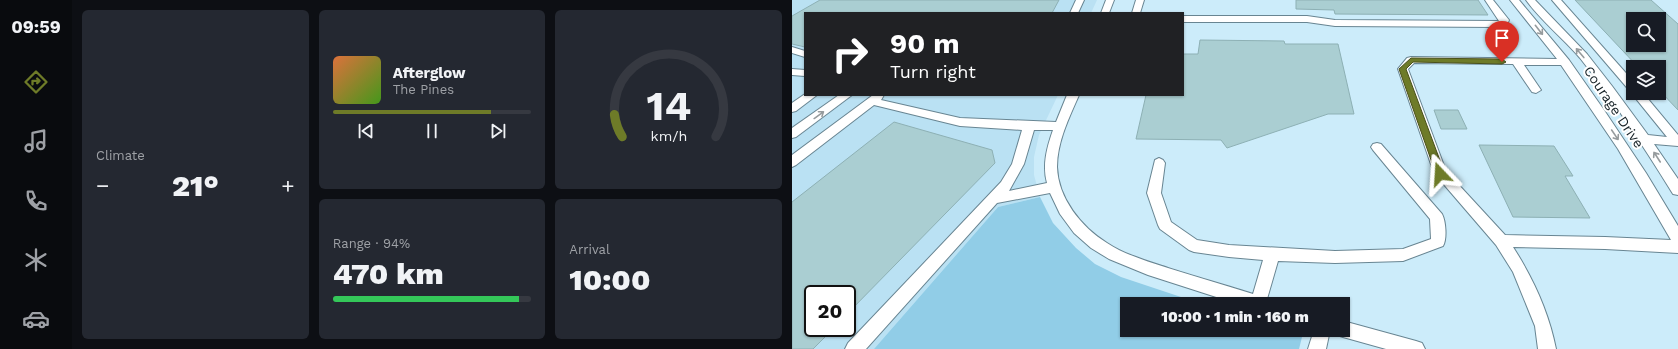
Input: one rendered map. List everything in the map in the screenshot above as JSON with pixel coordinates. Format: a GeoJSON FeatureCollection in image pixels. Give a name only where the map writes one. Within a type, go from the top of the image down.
{"type":"FeatureCollection","features":[{"type":"Feature","properties":{"kind":"street"},"geometry":{"type":"LineString","coordinates":[[1074,12],[1080,0]]}},
{"type":"Feature","properties":{"kind":"street"},"geometry":{"type":"LineString","coordinates":[[1105,12],[1110,0]]}},
{"type":"Feature","properties":{"kind":"street"},"geometry":{"type":"LineString","coordinates":[[1136,12],[1140,0]]}},
{"type":"Feature","properties":{"kind":"street"},"geometry":{"type":"LineString","coordinates":[[1184,19],[1307,19],[1335,23],[1504,23],[1504,20],[1489,0]]}},
{"type":"Feature","properties":{"kind":"street","name":"Courage Drive"},"geometry":{"type":"LineString","coordinates":[[1514,0],[1565,62],[1621,143],[1678,239]]}},
{"type":"Feature","properties":{"kind":"street","name":"Courage Drive"},"geometry":{"type":"LineString","coordinates":[[1530,0],[1564,34],[1584,57],[1645,139],[1678,190]]}},
{"type":"Feature","properties":{"kind":"street"},"geometry":{"type":"LineString","coordinates":[[1556,0],[1626,80]]}},
{"type":"Feature","properties":{"kind":"street"},"geometry":{"type":"LineString","coordinates":[[792,50],[804,54]]}},
{"type":"Feature","properties":{"kind":"street"},"geometry":{"type":"LineString","coordinates":[[1547,349],[1543,326],[1519,269],[1501,241],[1440,174],[1403,69],[1411,60],[1565,62]]}},
{"type":"Feature","properties":{"kind":"street"},"geometry":{"type":"LineString","coordinates":[[1517,62],[1536,90]]}},
{"type":"Feature","properties":{"kind":"street"},"geometry":{"type":"LineString","coordinates":[[792,72],[804,73]]}},
{"type":"Feature","properties":{"kind":"street"},"geometry":{"type":"LineString","coordinates":[[792,108],[810,96]]}},
{"type":"Feature","properties":{"kind":"street"},"geometry":{"type":"LineString","coordinates":[[792,134],[845,96]]}},
{"type":"Feature","properties":{"kind":"street"},"geometry":{"type":"LineString","coordinates":[[1073,96],[1055,142],[1051,167],[1054,187],[1061,203],[1074,224],[1097,245],[1128,261],[1241,297]]}},
{"type":"Feature","properties":{"kind":"street"},"geometry":{"type":"LineString","coordinates":[[792,162],[876,98],[960,122],[1029,126],[1061,126]]}},
{"type":"Feature","properties":{"kind":"street"},"geometry":{"type":"LineString","coordinates":[[1643,100],[1678,142]]}},
{"type":"Feature","properties":{"kind":"street"},"geometry":{"type":"LineString","coordinates":[[854,349],[1006,185],[1018,164],[1029,126]]}},
{"type":"Feature","properties":{"kind":"street"},"geometry":{"type":"LineString","coordinates":[[1645,139],[1678,142]]}},
{"type":"Feature","properties":{"kind":"street"},"geometry":{"type":"LineString","coordinates":[[1159,163],[1154,193],[1165,224],[1194,246],[1229,251],[1335,257],[1403,255],[1438,242],[1437,218],[1377,147]]}},
{"type":"Feature","properties":{"kind":"street"},"geometry":{"type":"LineString","coordinates":[[993,199],[1054,187]]}},
{"type":"Feature","properties":{"kind":"street"},"geometry":{"type":"LineString","coordinates":[[1501,241],[1605,243],[1678,247]]}},
{"type":"Feature","properties":{"kind":"street"},"geometry":{"type":"LineString","coordinates":[[1261,297],[1272,254]]}},
{"type":"Feature","properties":{"kind":"street"},"geometry":{"type":"LineString","coordinates":[[1350,331],[1407,348]]}},
{"type":"Feature","properties":{"kind":"street"},"geometry":{"type":"LineString","coordinates":[[1317,349],[1320,337]]}},
{"type":"Feature","properties":{"kind":"shaded area"},"geometry":{"type":"Polygon","coordinates":[[[792,0],[1097,0],[1091,12],[804,12],[804,96],[1058,96],[1039,135],[1034,157],[1034,175],[1040,197],[998,207],[874,349],[792,349],[792,0]]]}},
{"type":"Feature","properties":{"kind":"shaded area"},"geometry":{"type":"Polygon","coordinates":[[[1040,197],[1053,223],[1076,248],[1095,264],[1121,277],[1181,297],[1120,297],[1120,337],[1302,337],[1299,349],[874,349],[998,207],[1040,197]]]}},
{"type":"Feature","properties":{"kind":"building"},"geometry":{"type":"Polygon","coordinates":[[[820,0],[1059,0],[1053,12],[804,12],[804,47],[792,44],[792,16],[820,0]]]}},
{"type":"Feature","properties":{"kind":"building"},"geometry":{"type":"Polygon","coordinates":[[[1296,0],[1478,0],[1488,15],[1335,14],[1334,10],[1296,9],[1296,0]]]}},
{"type":"Feature","properties":{"kind":"building"},"geometry":{"type":"Polygon","coordinates":[[[1575,0],[1651,0],[1664,12],[1626,12],[1626,52],[1666,52],[1666,13],[1678,24],[1678,110],[1666,97],[1666,60],[1631,60],[1575,0]]]}},
{"type":"Feature","properties":{"kind":"building"},"geometry":{"type":"Polygon","coordinates":[[[1200,40],[1284,41],[1285,44],[1338,44],[1354,114],[1328,114],[1227,148],[1221,140],[1136,139],[1146,96],[1184,96],[1184,54],[1198,54],[1200,40]]]}},
{"type":"Feature","properties":{"kind":"building"},"geometry":{"type":"Polygon","coordinates":[[[1434,110],[1458,110],[1467,129],[1441,129],[1434,110]]]}},
{"type":"Feature","properties":{"kind":"building"},"geometry":{"type":"Polygon","coordinates":[[[894,122],[992,150],[995,163],[856,305],[856,285],[804,285],[804,337],[825,337],[813,349],[792,349],[792,202],[894,122]]]}},
{"type":"Feature","properties":{"kind":"building"},"geometry":{"type":"Polygon","coordinates":[[[1479,145],[1554,146],[1573,176],[1565,176],[1590,218],[1513,217],[1479,145]]]}},
{"type":"Feature","properties":{"kind":"route"},"geometry":{"type":"LineString","coordinates":[[1440,174],[1403,69],[1411,60],[1502,62]]}}]}
